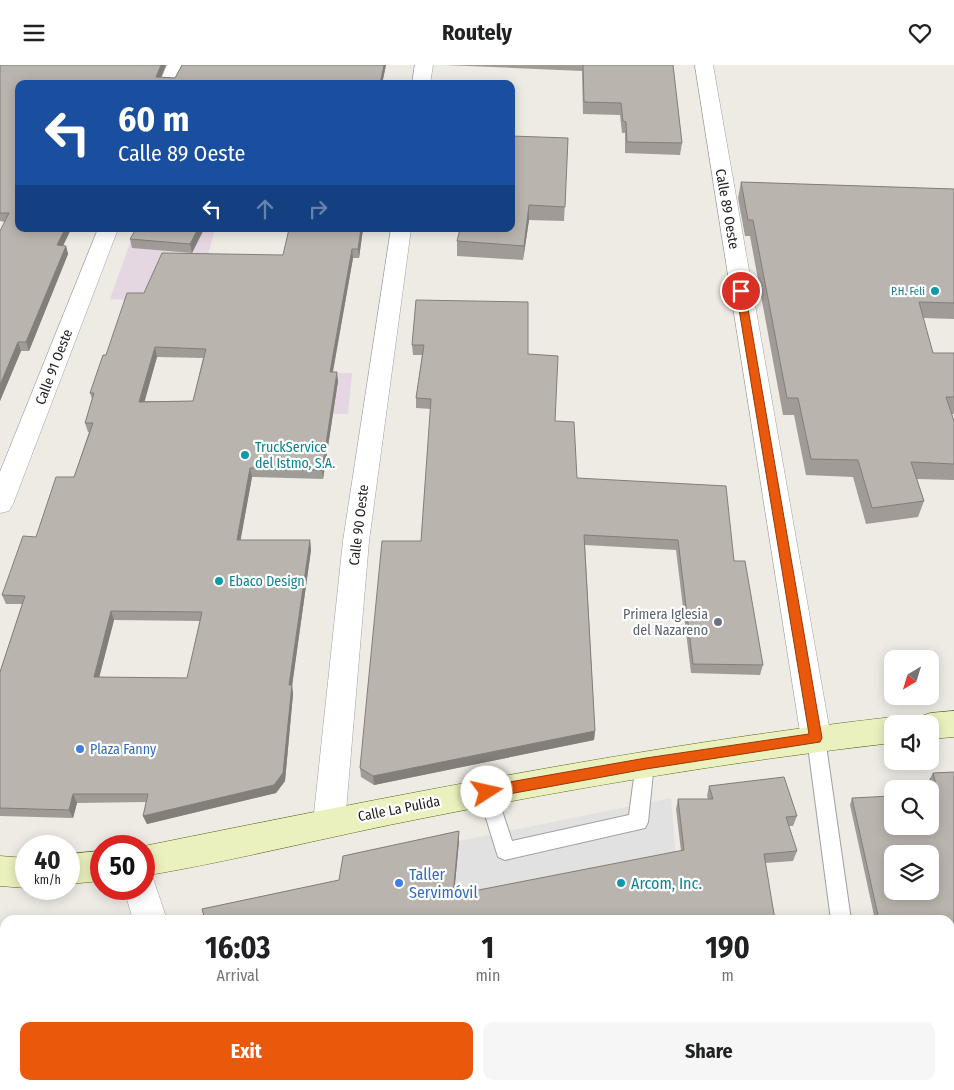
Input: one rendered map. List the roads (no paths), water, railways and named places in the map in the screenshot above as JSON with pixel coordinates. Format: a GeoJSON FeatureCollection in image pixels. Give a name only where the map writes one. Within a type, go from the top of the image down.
{"type":"FeatureCollection","features":[{"type":"Feature","properties":{"kind":"main road"},"geometry":{"type":"LineString","coordinates":[[939,725],[954,724]]}},
{"type":"Feature","properties":{"kind":"main road","name":"Calle La Pulida"},"geometry":{"type":"LineString","coordinates":[[155,859],[487,792],[646,763],[816,738],[884,731]]}},
{"type":"Feature","properties":{"kind":"main road"},"geometry":{"type":"LineString","coordinates":[[0,871],[15,872]]}},
{"type":"Feature","properties":{"kind":"street"},"geometry":{"type":"LineString","coordinates":[[170,80],[176,65]]}},
{"type":"Feature","properties":{"kind":"street"},"geometry":{"type":"LineString","coordinates":[[422,80],[424,65]]}},
{"type":"Feature","properties":{"kind":"street","name":"Calle 89 Oeste"},"geometry":{"type":"LineString","coordinates":[[704,65],[816,738]]}},
{"type":"Feature","properties":{"kind":"street","name":"Calle 91 Oeste"},"geometry":{"type":"LineString","coordinates":[[0,504],[107,232]]}},
{"type":"Feature","properties":{"kind":"street","name":"Calle 90 Oeste"},"geometry":{"type":"LineString","coordinates":[[329,823],[356,541],[401,232]]}},
{"type":"Feature","properties":{"kind":"street"},"geometry":{"type":"LineString","coordinates":[[144,900],[149,915]]}},
{"type":"Feature","properties":{"kind":"lane"},"geometry":{"type":"LineString","coordinates":[[816,738],[840,915]]}},
{"type":"Feature","properties":{"kind":"lane"},"geometry":{"type":"LineString","coordinates":[[487,792],[506,851],[638,822],[646,763]]}},
{"type":"Feature","properties":{"kind":"place","name":"P.H. Feli"},"geometry":{"type":"Point","coordinates":[935,291]}},
{"type":"Feature","properties":{"kind":"place","name":"TruckService del Istmo, S.A."},"geometry":{"type":"Point","coordinates":[245,455]}},
{"type":"Feature","properties":{"kind":"place","name":"Ebaco Design"},"geometry":{"type":"Point","coordinates":[219,581]}},
{"type":"Feature","properties":{"kind":"place","name":"Primera Iglesia del Nazareno"},"geometry":{"type":"Point","coordinates":[718,622]}},
{"type":"Feature","properties":{"kind":"place","name":"Plaza Fanny"},"geometry":{"type":"Point","coordinates":[80,749]}},
{"type":"Feature","properties":{"kind":"place","name":"Taller Servimóvil"},"geometry":{"type":"Point","coordinates":[399,883]}},
{"type":"Feature","properties":{"kind":"place","name":"Arcom, Inc."},"geometry":{"type":"Point","coordinates":[621,883]}}]}
